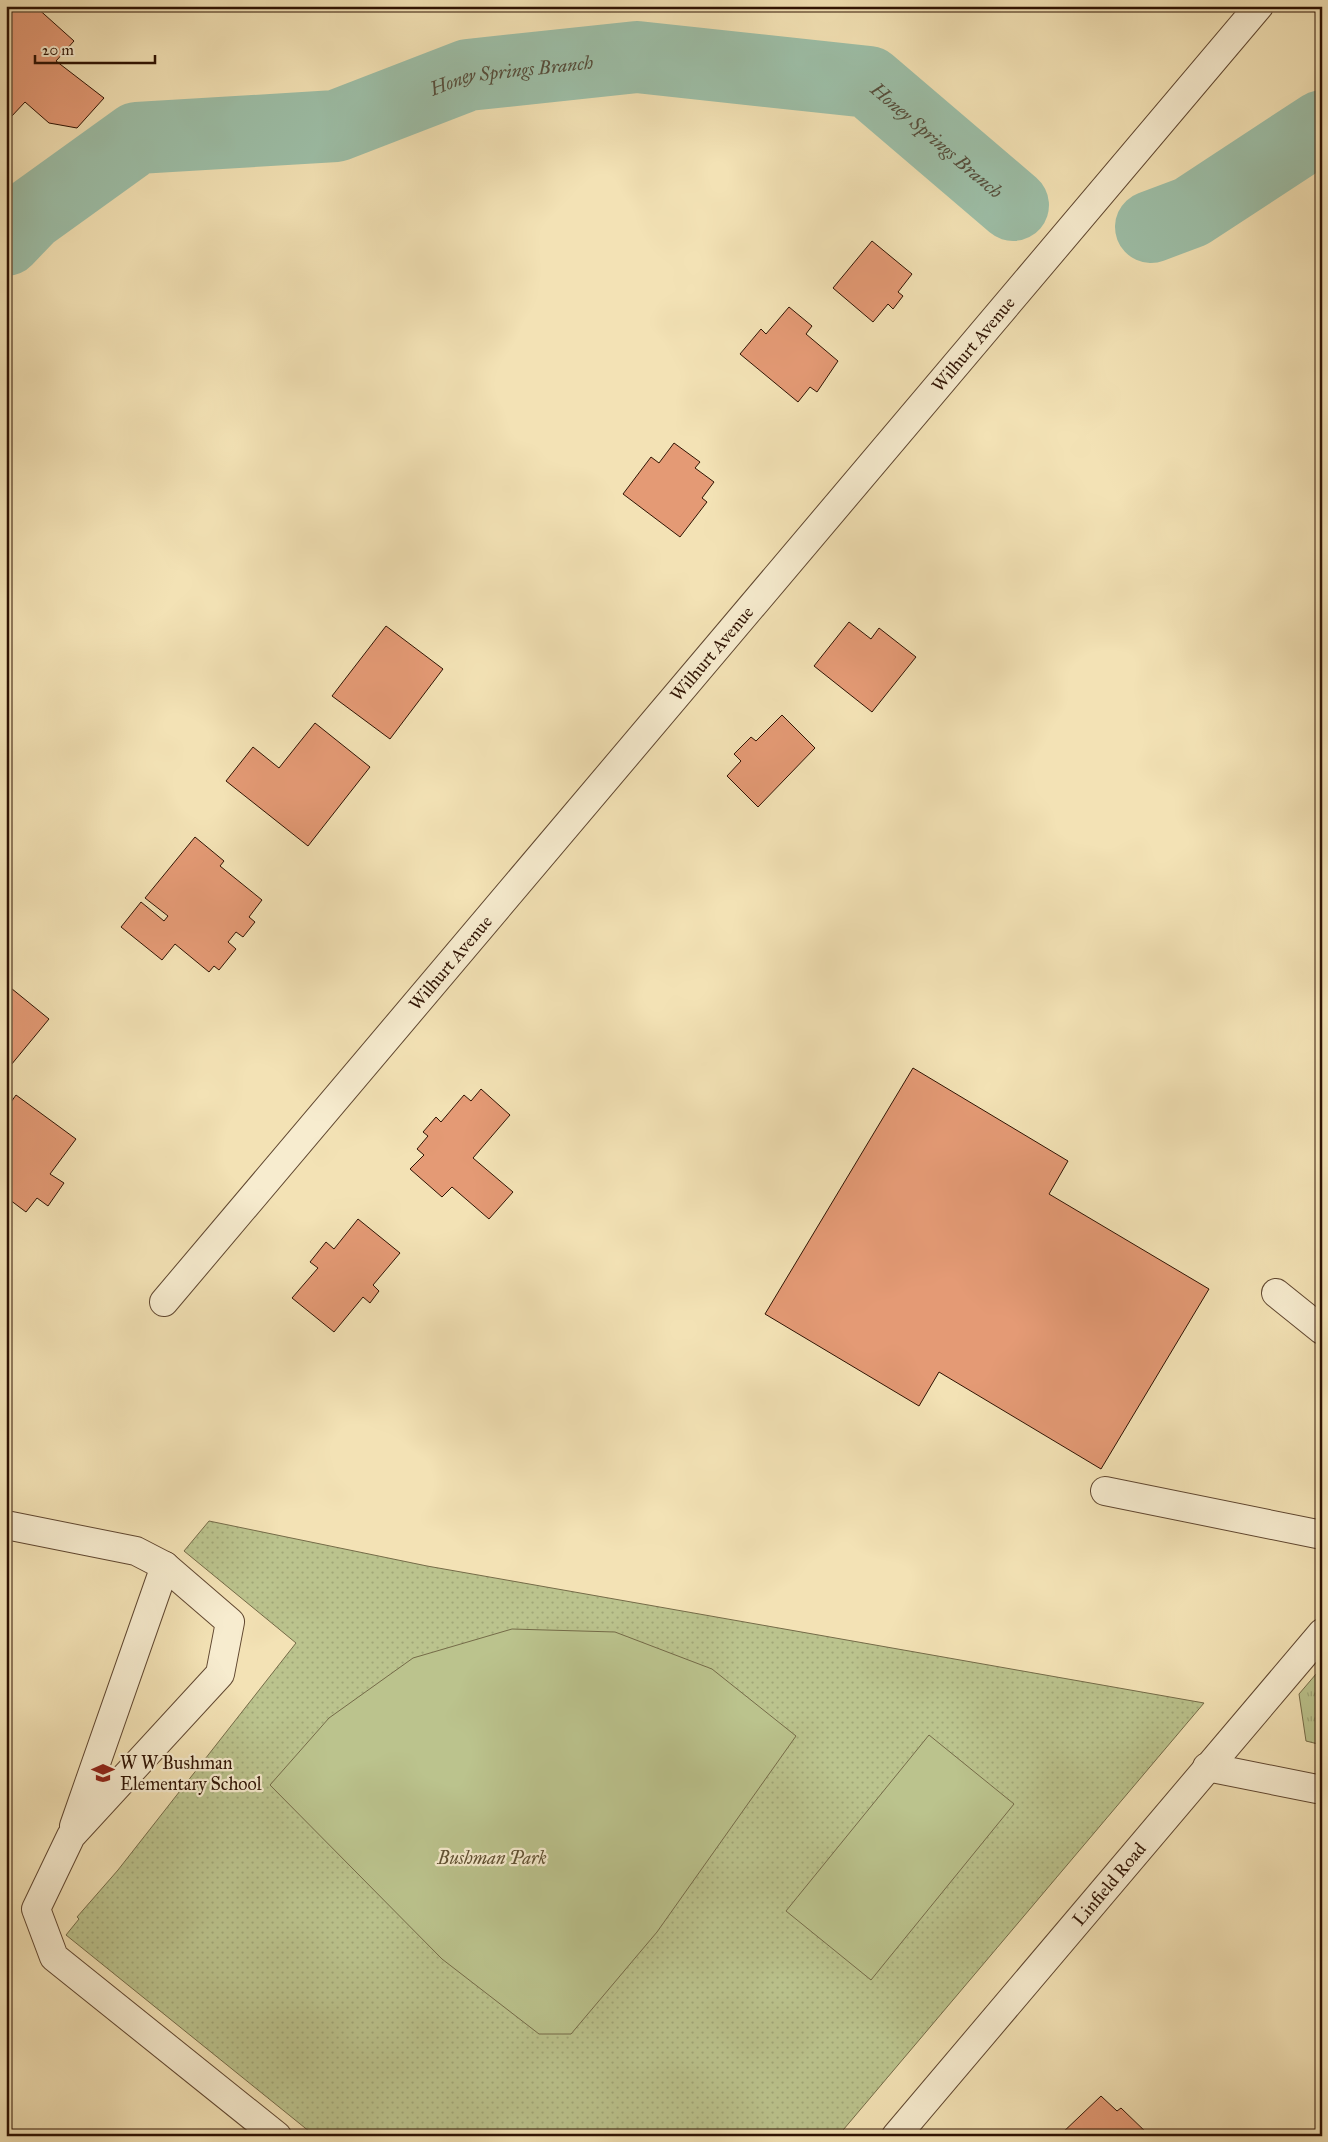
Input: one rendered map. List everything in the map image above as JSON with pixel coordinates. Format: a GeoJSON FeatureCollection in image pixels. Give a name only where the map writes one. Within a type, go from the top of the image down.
{"type":"FeatureCollection","features":[{"type":"Feature","properties":{"kind":"street","name":"Wilhurt Avenue"},"geometry":{"type":"LineString","coordinates":[[164,1302],[1260,6]]}},
{"type":"Feature","properties":{"kind":"street"},"geometry":{"type":"LineString","coordinates":[[1276,1292],[1322,1330]]}},
{"type":"Feature","properties":{"kind":"street"},"geometry":{"type":"LineString","coordinates":[[1105,1491],[1322,1535]]}},
{"type":"Feature","properties":{"kind":"street"},"geometry":{"type":"LineString","coordinates":[[6,1525],[136,1551],[165,1566],[230,1622],[220,1674],[70,1836]]}},
{"type":"Feature","properties":{"kind":"street"},"geometry":{"type":"LineString","coordinates":[[165,1566],[70,1836],[36,1909],[54,1957],[277,2136]]}},
{"type":"Feature","properties":{"kind":"street","name":"Linfield Road"},"geometry":{"type":"LineString","coordinates":[[896,2136],[1322,1633]]}},
{"type":"Feature","properties":{"kind":"street"},"geometry":{"type":"LineString","coordinates":[[1207,1767],[1322,1790]]}},
{"type":"Feature","properties":{"kind":"green space","name":"Bushman Park"},"geometry":{"type":"Polygon","coordinates":[[[209,1521],[427,1566],[1204,1703],[838,2136],[315,2136],[66,1935],[79,1919],[77,1917],[118,1870],[296,1643],[184,1551],[209,1521]]]}},
{"type":"Feature","properties":{"kind":"green space"},"geometry":{"type":"Polygon","coordinates":[[[512,1629],[615,1632],[712,1669],[796,1736],[657,1932],[571,2034],[539,2034],[442,1959],[270,1785],[329,1718],[413,1658],[512,1629]]]}},
{"type":"Feature","properties":{"kind":"green space"},"geometry":{"type":"Polygon","coordinates":[[[1322,1667],[1322,1745],[1306,1741],[1299,1694],[1322,1667]]]}},
{"type":"Feature","properties":{"kind":"green space"},"geometry":{"type":"Polygon","coordinates":[[[929,1735],[1014,1804],[871,1980],[786,1911],[929,1735]]]}},
{"type":"Feature","properties":{"kind":"building"},"geometry":{"type":"Polygon","coordinates":[[[6,6],[35,6],[74,41],[56,61],[104,98],[77,128],[49,123],[25,102],[11,117],[6,112],[6,6]]]}},
{"type":"Feature","properties":{"kind":"building"},"geometry":{"type":"Polygon","coordinates":[[[872,241],[912,274],[898,292],[903,296],[893,309],[888,304],[873,322],[833,288],[872,241]]]}},
{"type":"Feature","properties":{"kind":"building"},"geometry":{"type":"Polygon","coordinates":[[[789,307],[812,326],[806,334],[838,361],[817,392],[810,387],[798,402],[740,354],[761,329],[766,334],[789,307]]]}},
{"type":"Feature","properties":{"kind":"building"},"geometry":{"type":"Polygon","coordinates":[[[674,443],[700,462],[695,468],[714,482],[702,498],[707,502],[680,537],[623,494],[651,457],[659,463],[674,443]]]}},
{"type":"Feature","properties":{"kind":"building"},"geometry":{"type":"Polygon","coordinates":[[[849,622],[871,639],[879,628],[916,657],[872,712],[814,666],[849,622]]]}},
{"type":"Feature","properties":{"kind":"building"},"geometry":{"type":"Polygon","coordinates":[[[386,626],[443,669],[390,739],[332,696],[386,626]]]}},
{"type":"Feature","properties":{"kind":"building"},"geometry":{"type":"Polygon","coordinates":[[[782,715],[815,748],[758,807],[727,776],[741,761],[734,754],[751,737],[756,741],[782,715]]]}},
{"type":"Feature","properties":{"kind":"building"},"geometry":{"type":"Polygon","coordinates":[[[315,723],[370,767],[308,846],[226,781],[253,747],[279,768],[315,723]]]}},
{"type":"Feature","properties":{"kind":"building"},"geometry":{"type":"Polygon","coordinates":[[[195,837],[224,861],[220,866],[262,900],[249,917],[255,922],[243,937],[236,932],[228,942],[236,949],[219,970],[214,966],[209,972],[175,944],[162,960],[121,927],[141,902],[164,921],[168,916],[145,898],[195,837]]]}},
{"type":"Feature","properties":{"kind":"building"},"geometry":{"type":"Polygon","coordinates":[[[6,984],[49,1019],[11,1065],[6,1062],[6,984]]]}},
{"type":"Feature","properties":{"kind":"building"},"geometry":{"type":"Polygon","coordinates":[[[913,1068],[1068,1161],[1049,1194],[1209,1289],[1101,1469],[939,1372],[919,1406],[765,1314],[913,1068]]]}},
{"type":"Feature","properties":{"kind":"building"},"geometry":{"type":"Polygon","coordinates":[[[481,1089],[510,1115],[473,1158],[513,1192],[489,1219],[452,1187],[442,1197],[410,1169],[424,1155],[417,1149],[428,1136],[423,1132],[436,1117],[441,1122],[464,1095],[471,1101],[481,1089]]]}},
{"type":"Feature","properties":{"kind":"building"},"geometry":{"type":"Polygon","coordinates":[[[16,1095],[76,1139],[50,1174],[64,1183],[48,1206],[37,1198],[26,1212],[6,1197],[6,1109],[16,1095]]]}},
{"type":"Feature","properties":{"kind":"building"},"geometry":{"type":"Polygon","coordinates":[[[358,1219],[400,1253],[373,1285],[379,1291],[370,1303],[363,1297],[334,1332],[292,1298],[318,1268],[310,1262],[326,1242],[334,1249],[358,1219]]]}},
{"type":"Feature","properties":{"kind":"building"},"geometry":{"type":"Polygon","coordinates":[[[1101,2096],[1117,2111],[1121,2108],[1150,2136],[1059,2136],[1101,2096]]]}},
{"type":"Feature","properties":{"kind":"waterway","name":"Honey Springs Branch"},"geometry":{"type":"LineString","coordinates":[[6,240],[30,215],[137,138],[336,126],[468,75],[637,57],[869,82],[1013,205]]}},
{"type":"Feature","properties":{"kind":"waterway","name":"Honey Springs Branch"},"geometry":{"type":"LineString","coordinates":[[1151,227],[1191,212],[1322,126]]}},
{"type":"Feature","properties":{"kind":"place","name":"W W Bushman Elementary School"},"geometry":{"type":"Point","coordinates":[103,1773]}}]}
